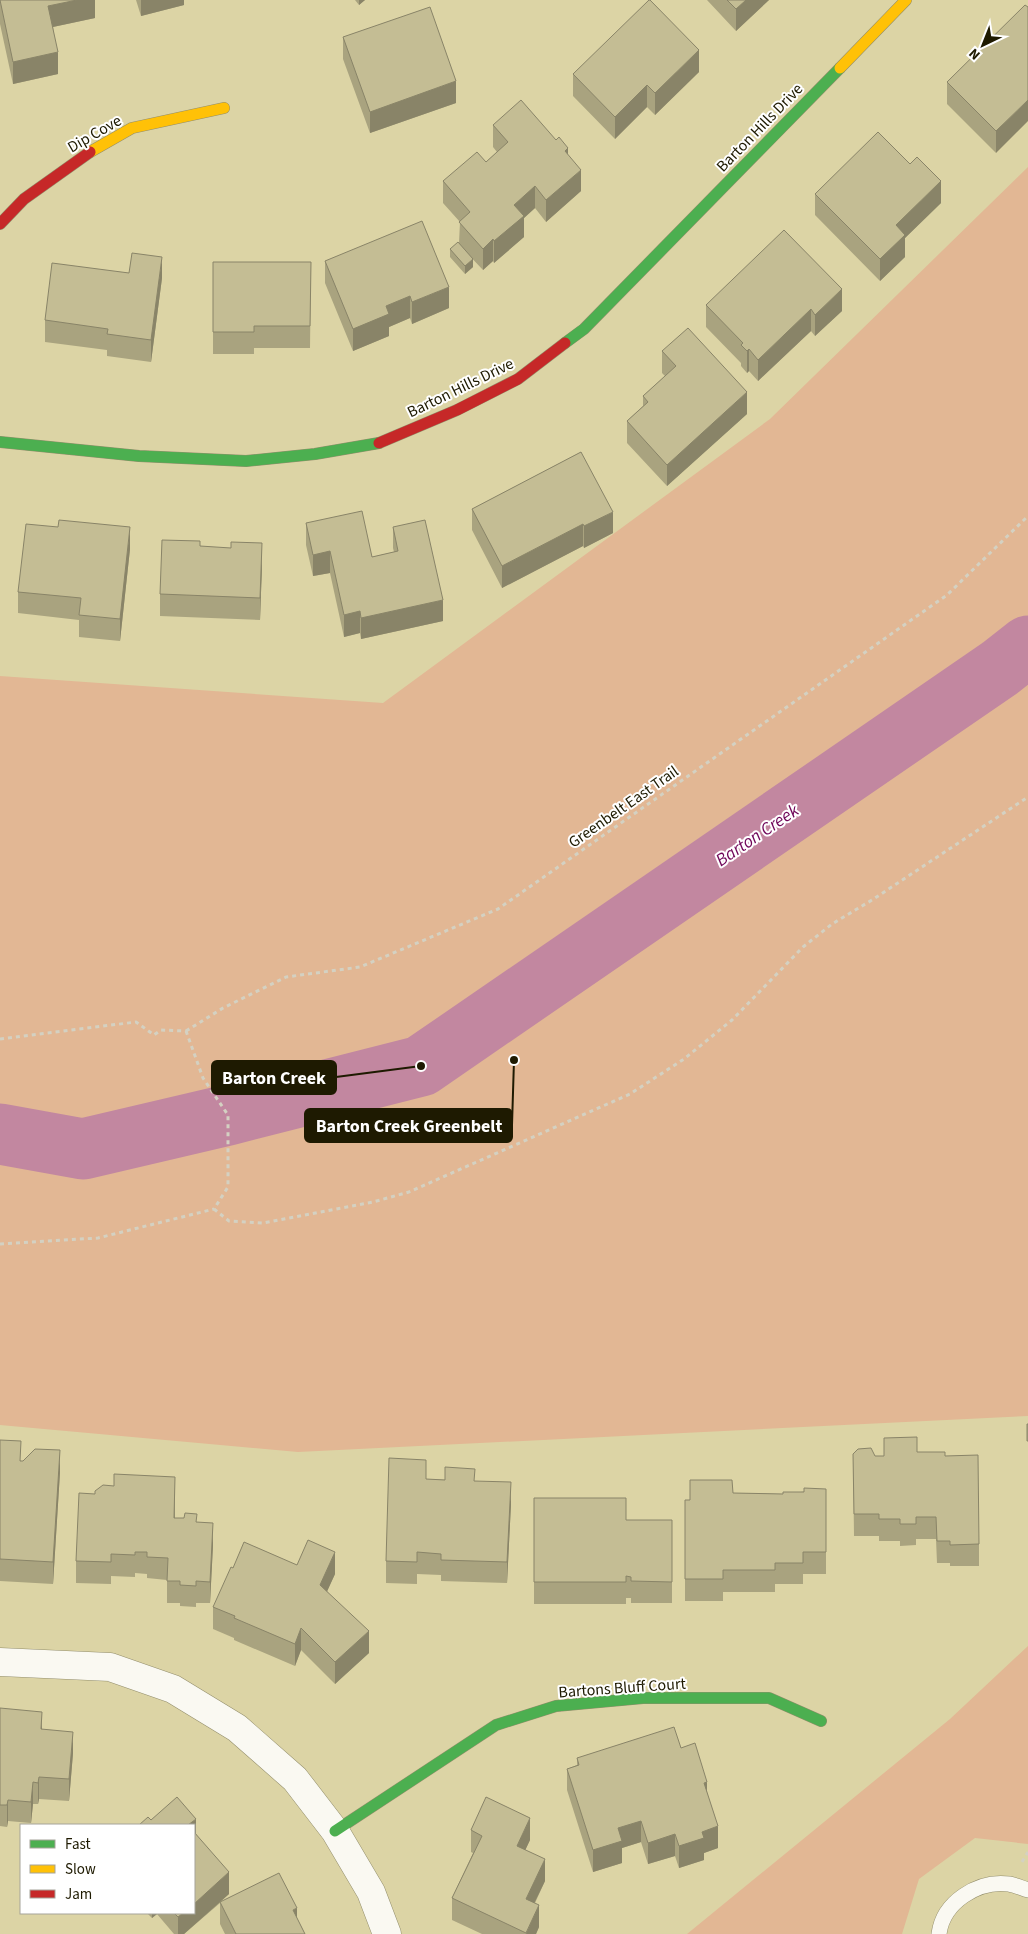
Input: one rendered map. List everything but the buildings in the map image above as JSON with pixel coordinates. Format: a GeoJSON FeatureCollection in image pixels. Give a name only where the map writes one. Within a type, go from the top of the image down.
{"type":"FeatureCollection","features":[{"type":"Feature","properties":{"kind":"street","name":"Barton Hills Drive"},"geometry":{"type":"LineString","coordinates":[[0,442],[139,456],[246,461],[315,454],[376,444],[457,410],[518,379],[584,329],[906,0]]}},
{"type":"Feature","properties":{"kind":"street","name":"Dip Cove"},"geometry":{"type":"LineString","coordinates":[[0,224],[24,199],[55,176],[90,152],[132,128],[224,108]]}},
{"type":"Feature","properties":{"kind":"street"},"geometry":{"type":"LineString","coordinates":[[0,1662],[110,1667],[172,1689],[237,1728],[295,1779],[334,1831],[371,1892],[387,1934]]}},
{"type":"Feature","properties":{"kind":"street","name":"Bartons Bluff Court"},"geometry":{"type":"LineString","coordinates":[[334,1831],[496,1725],[556,1706],[643,1698],[769,1698],[821,1721]]}},
{"type":"Feature","properties":{"kind":"lane"},"geometry":{"type":"LineString","coordinates":[[939,1934],[940,1926],[951,1907],[967,1893],[988,1885],[1009,1884],[1028,1890]]}},
{"type":"Feature","properties":{"kind":"path","name":"Greenbelt East Trail"},"geometry":{"type":"LineString","coordinates":[[186,1031],[223,1008],[286,977],[360,967],[498,908],[947,595],[1028,516]]}},
{"type":"Feature","properties":{"kind":"path"},"geometry":{"type":"LineString","coordinates":[[214,1209],[230,1220],[263,1223],[372,1202],[417,1188],[630,1094],[684,1059],[732,1020],[803,947],[832,924],[872,900],[1028,797]]}},
{"type":"Feature","properties":{"kind":"path"},"geometry":{"type":"LineString","coordinates":[[0,1039],[136,1022],[154,1035],[161,1030],[186,1031],[203,1078],[228,1116],[228,1187],[214,1209],[98,1238],[0,1244]]}},
{"type":"Feature","properties":{"kind":"shaded area"},"geometry":{"type":"Polygon","coordinates":[[[1028,167],[1028,1416],[298,1452],[0,1425],[0,676],[383,703],[770,419],[1028,167]]]}},
{"type":"Feature","properties":{"kind":"shaded area"},"geometry":{"type":"Polygon","coordinates":[[[1028,1646],[1028,1844],[975,1838],[919,1879],[902,1934],[687,1934],[950,1719],[1028,1646]]]}},
{"type":"Feature","properties":{"kind":"waterway","name":"Barton Creek"},"geometry":{"type":"LineString","coordinates":[[0,1134],[83,1149],[228,1115],[421,1066],[1000,668],[1028,646]]}},
{"type":"Feature","properties":{"kind":"traffic: fast"},"geometry":{"type":"LineString","coordinates":[[565,343],[584,329],[840,68]]}},
{"type":"Feature","properties":{"kind":"traffic: fast"},"geometry":{"type":"LineString","coordinates":[[0,442],[139,456],[246,461],[315,454],[379,443]]}},
{"type":"Feature","properties":{"kind":"traffic: fast"},"geometry":{"type":"LineString","coordinates":[[335,1831],[496,1725],[556,1706],[643,1698],[769,1698],[821,1721]]}},
{"type":"Feature","properties":{"kind":"traffic: slow"},"geometry":{"type":"LineString","coordinates":[[840,68],[906,0]]}},
{"type":"Feature","properties":{"kind":"traffic: slow"},"geometry":{"type":"LineString","coordinates":[[90,152],[132,128],[224,108]]}},
{"type":"Feature","properties":{"kind":"traffic: jam"},"geometry":{"type":"LineString","coordinates":[[0,224],[24,199],[90,152]]}},
{"type":"Feature","properties":{"kind":"traffic: jam"},"geometry":{"type":"LineString","coordinates":[[379,443],[457,410],[518,379],[565,343]]}},
{"type":"Feature","properties":{"kind":"place","name":"Barton Creek Greenbelt"},"geometry":{"type":"Point","coordinates":[514,1060]}},
{"type":"Feature","properties":{"kind":"place","name":"Barton Creek"},"geometry":{"type":"Point","coordinates":[421,1066]}}]}
